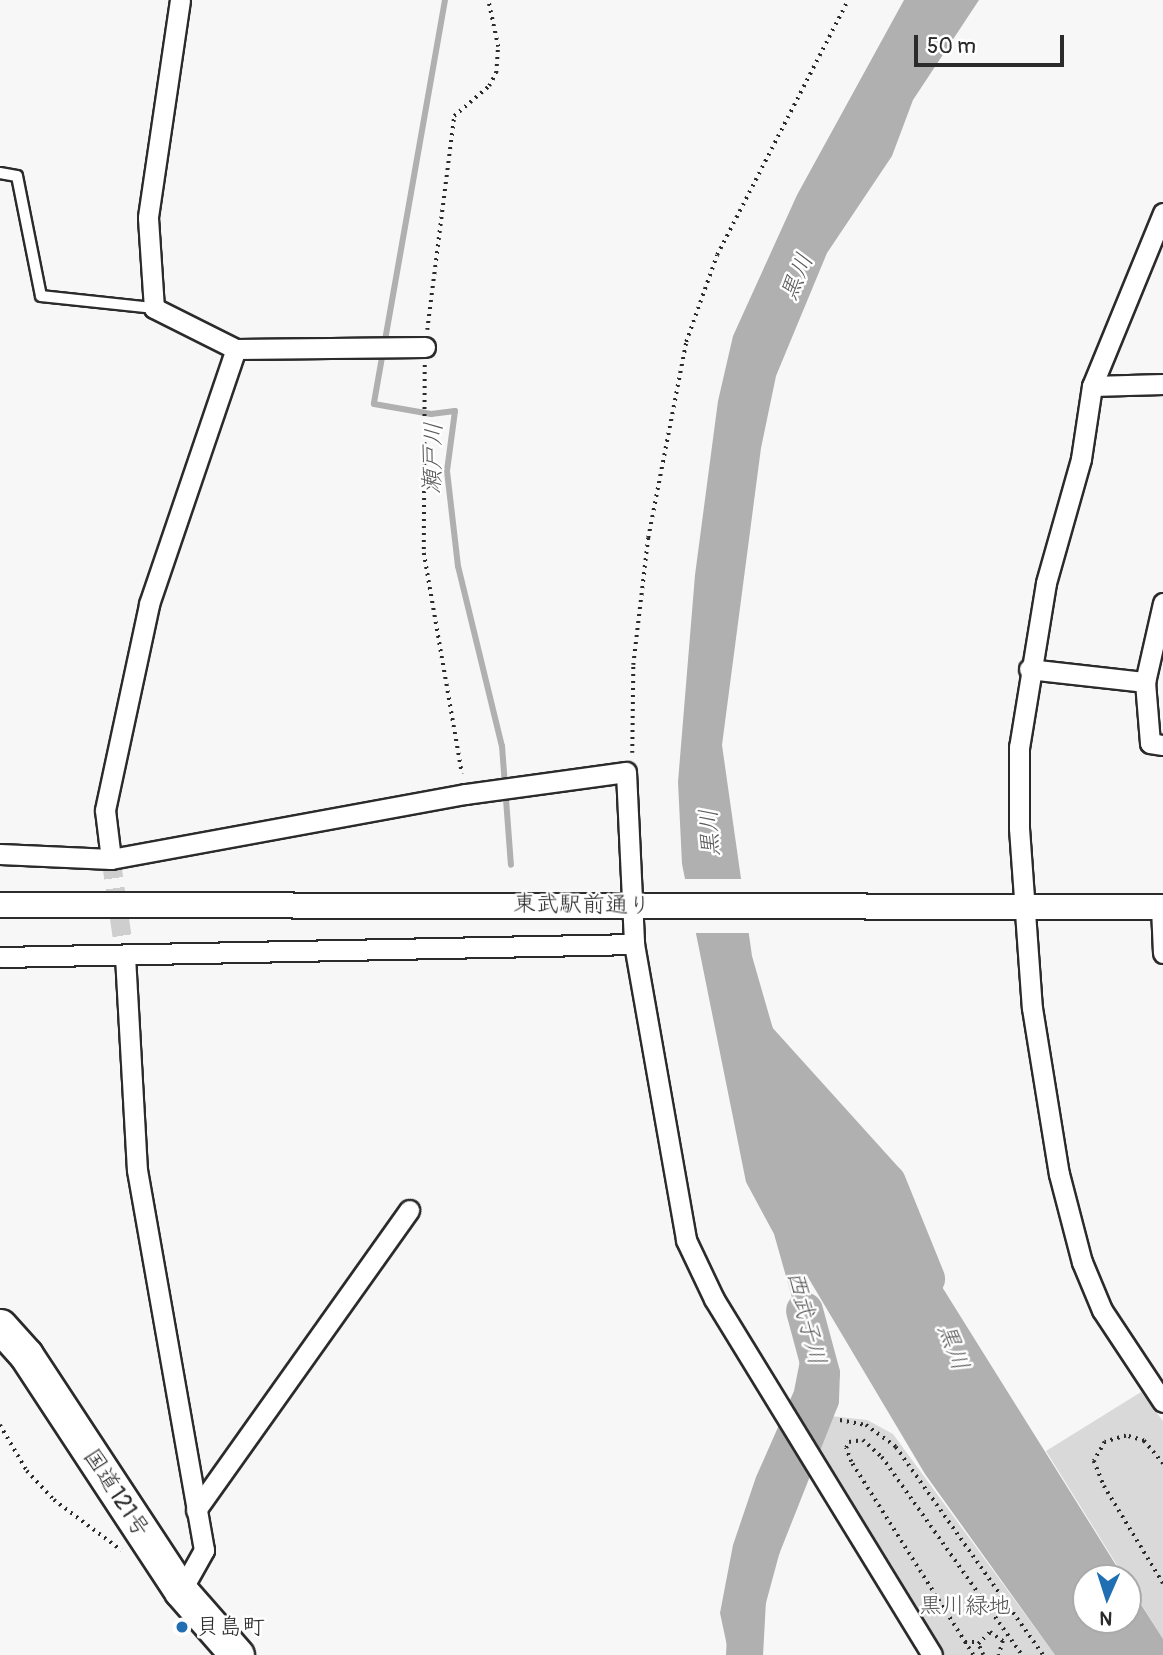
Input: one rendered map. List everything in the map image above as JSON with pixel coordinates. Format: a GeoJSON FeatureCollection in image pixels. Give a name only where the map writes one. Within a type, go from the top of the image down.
{"type":"FeatureCollection","features":[{"type":"Feature","properties":{"kind":"highway","name":"国道121号"},"geometry":{"type":"LineString","coordinates":[[0,1326],[26,1355],[181,1591],[237,1655]]}},
{"type":"Feature","properties":{"kind":"street"},"geometry":{"type":"LineString","coordinates":[[180,0],[148,218],[154,308],[236,349],[425,347]]}},
{"type":"Feature","properties":{"kind":"street"},"geometry":{"type":"LineString","coordinates":[[1163,213],[1092,386],[1081,459],[1046,583],[1029,668],[1019,747],[1017,906],[1041,1080],[1070,1218],[1102,1310],[1163,1402]]}},
{"type":"Feature","properties":{"kind":"street"},"geometry":{"type":"LineString","coordinates":[[111,859],[105,810],[149,604],[236,349]]}},
{"type":"Feature","properties":{"kind":"street"},"geometry":{"type":"LineString","coordinates":[[1092,386],[1163,384]]}},
{"type":"Feature","properties":{"kind":"street"},"geometry":{"type":"LineString","coordinates":[[1163,603],[1145,682],[1150,743],[1163,745]]}},
{"type":"Feature","properties":{"kind":"street"},"geometry":{"type":"LineString","coordinates":[[1029,668],[1145,682]]}},
{"type":"Feature","properties":{"kind":"street"},"geometry":{"type":"LineString","coordinates":[[0,854],[111,859],[465,794],[626,772],[638,905],[634,944],[686,1240],[714,1299],[932,1655]]}},
{"type":"Feature","properties":{"kind":"street","name":"東武駅前通り"},"geometry":{"type":"LineString","coordinates":[[0,905],[1162,907]]}},
{"type":"Feature","properties":{"kind":"street"},"geometry":{"type":"LineString","coordinates":[[1162,907],[1163,953]]}},
{"type":"Feature","properties":{"kind":"street"},"geometry":{"type":"LineString","coordinates":[[0,957],[634,944]]}},
{"type":"Feature","properties":{"kind":"street"},"geometry":{"type":"LineString","coordinates":[[125,956],[137,1170],[204,1550],[181,1591]]}},
{"type":"Feature","properties":{"kind":"street"},"geometry":{"type":"LineString","coordinates":[[196,1510],[408,1210]]}},
{"type":"Feature","properties":{"kind":"lane"},"geometry":{"type":"LineString","coordinates":[[0,173],[17,176],[41,296],[154,308]]}},
{"type":"Feature","properties":{"kind":"path"},"geometry":{"type":"LineString","coordinates":[[465,794],[424,553],[425,347],[454,116],[489,86],[496,73],[498,47],[488,0]]}},
{"type":"Feature","properties":{"kind":"path"},"geometry":{"type":"LineString","coordinates":[[626,772],[633,750],[634,665],[648,538],[687,342],[717,256],[848,0]]}},
{"type":"Feature","properties":{"kind":"path"},"geometry":{"type":"LineString","coordinates":[[840,1420],[866,1425],[896,1447],[1043,1655]]}},
{"type":"Feature","properties":{"kind":"path"},"geometry":{"type":"LineString","coordinates":[[0,1425],[27,1471],[54,1500],[128,1555]]}},
{"type":"Feature","properties":{"kind":"path"},"geometry":{"type":"LineString","coordinates":[[1163,1464],[1144,1441],[1126,1436],[1105,1442],[1094,1461],[1104,1486],[1163,1583]]}},
{"type":"Feature","properties":{"kind":"path"},"geometry":{"type":"LineString","coordinates":[[973,1655],[851,1462],[846,1448],[849,1442],[863,1440],[882,1457],[1022,1655]]}},
{"type":"Feature","properties":{"kind":"path"},"geometry":{"type":"LineString","coordinates":[[979,1642],[984,1634],[995,1633],[1003,1641],[1002,1654]]}},
{"type":"Feature","properties":{"kind":"path"},"geometry":{"type":"LineString","coordinates":[[965,1642],[979,1642]]}},
{"type":"Feature","properties":{"kind":"path"},"geometry":{"type":"LineString","coordinates":[[979,1642],[984,1655]]}},
{"type":"Feature","properties":{"kind":"green space"},"geometry":{"type":"Polygon","coordinates":[[[1141,1392],[1163,1421],[1163,1639],[1142,1605],[1142,1564],[1116,1564],[1046,1451],[1141,1392]]]}},
{"type":"Feature","properties":{"kind":"green space","name":"黒川緑地"},"geometry":{"type":"Polygon","coordinates":[[[821,1415],[867,1420],[893,1434],[1055,1655],[941,1655],[809,1434],[821,1415]]]}},
{"type":"Feature","properties":{"kind":"water"},"geometry":{"type":"Polygon","coordinates":[[[904,0],[979,0],[913,100],[892,156],[827,253],[776,376],[761,448],[722,745],[752,956],[788,1081],[879,1186],[1115,1564],[1072,1564],[1072,1634],[1142,1634],[1142,1606],[1163,1639],[1163,1655],[1055,1655],[925,1474],[806,1274],[819,1316],[814,1395],[779,1467],[735,1609],[747,1655],[729,1655],[720,1613],[733,1545],[756,1477],[794,1391],[804,1340],[774,1234],[746,1182],[682,864],[678,782],[695,575],[718,401],[733,336],[797,195],[904,0]]]}},
{"type":"Feature","properties":{"kind":"pier"},"geometry":{"type":"Polygon","coordinates":[[[681,879],[746,879],[753,933],[692,933],[681,879]]]}},
{"type":"Feature","properties":{"kind":"waterway","name":"瀬戸川"},"geometry":{"type":"LineString","coordinates":[[445,0],[374,404],[431,414],[455,411],[447,471],[458,566],[502,746],[511,865]]}},
{"type":"Feature","properties":{"kind":"waterway","name":"黒川"},"geometry":{"type":"LineString","coordinates":[[754,1035],[887,1182],[926,1278]]}},
{"type":"Feature","properties":{"kind":"waterway","name":"西武子川"},"geometry":{"type":"LineString","coordinates":[[744,1655],[747,1600],[761,1548],[820,1399],[821,1373],[804,1310]]}},
{"type":"Feature","properties":{"kind":"tunnel"},"geometry":{"type":"LineString","coordinates":[[111,859],[125,956]]}},
{"type":"Feature","properties":{"kind":"place","name":"貝島町"},"geometry":{"type":"Point","coordinates":[182,1627]}}]}
